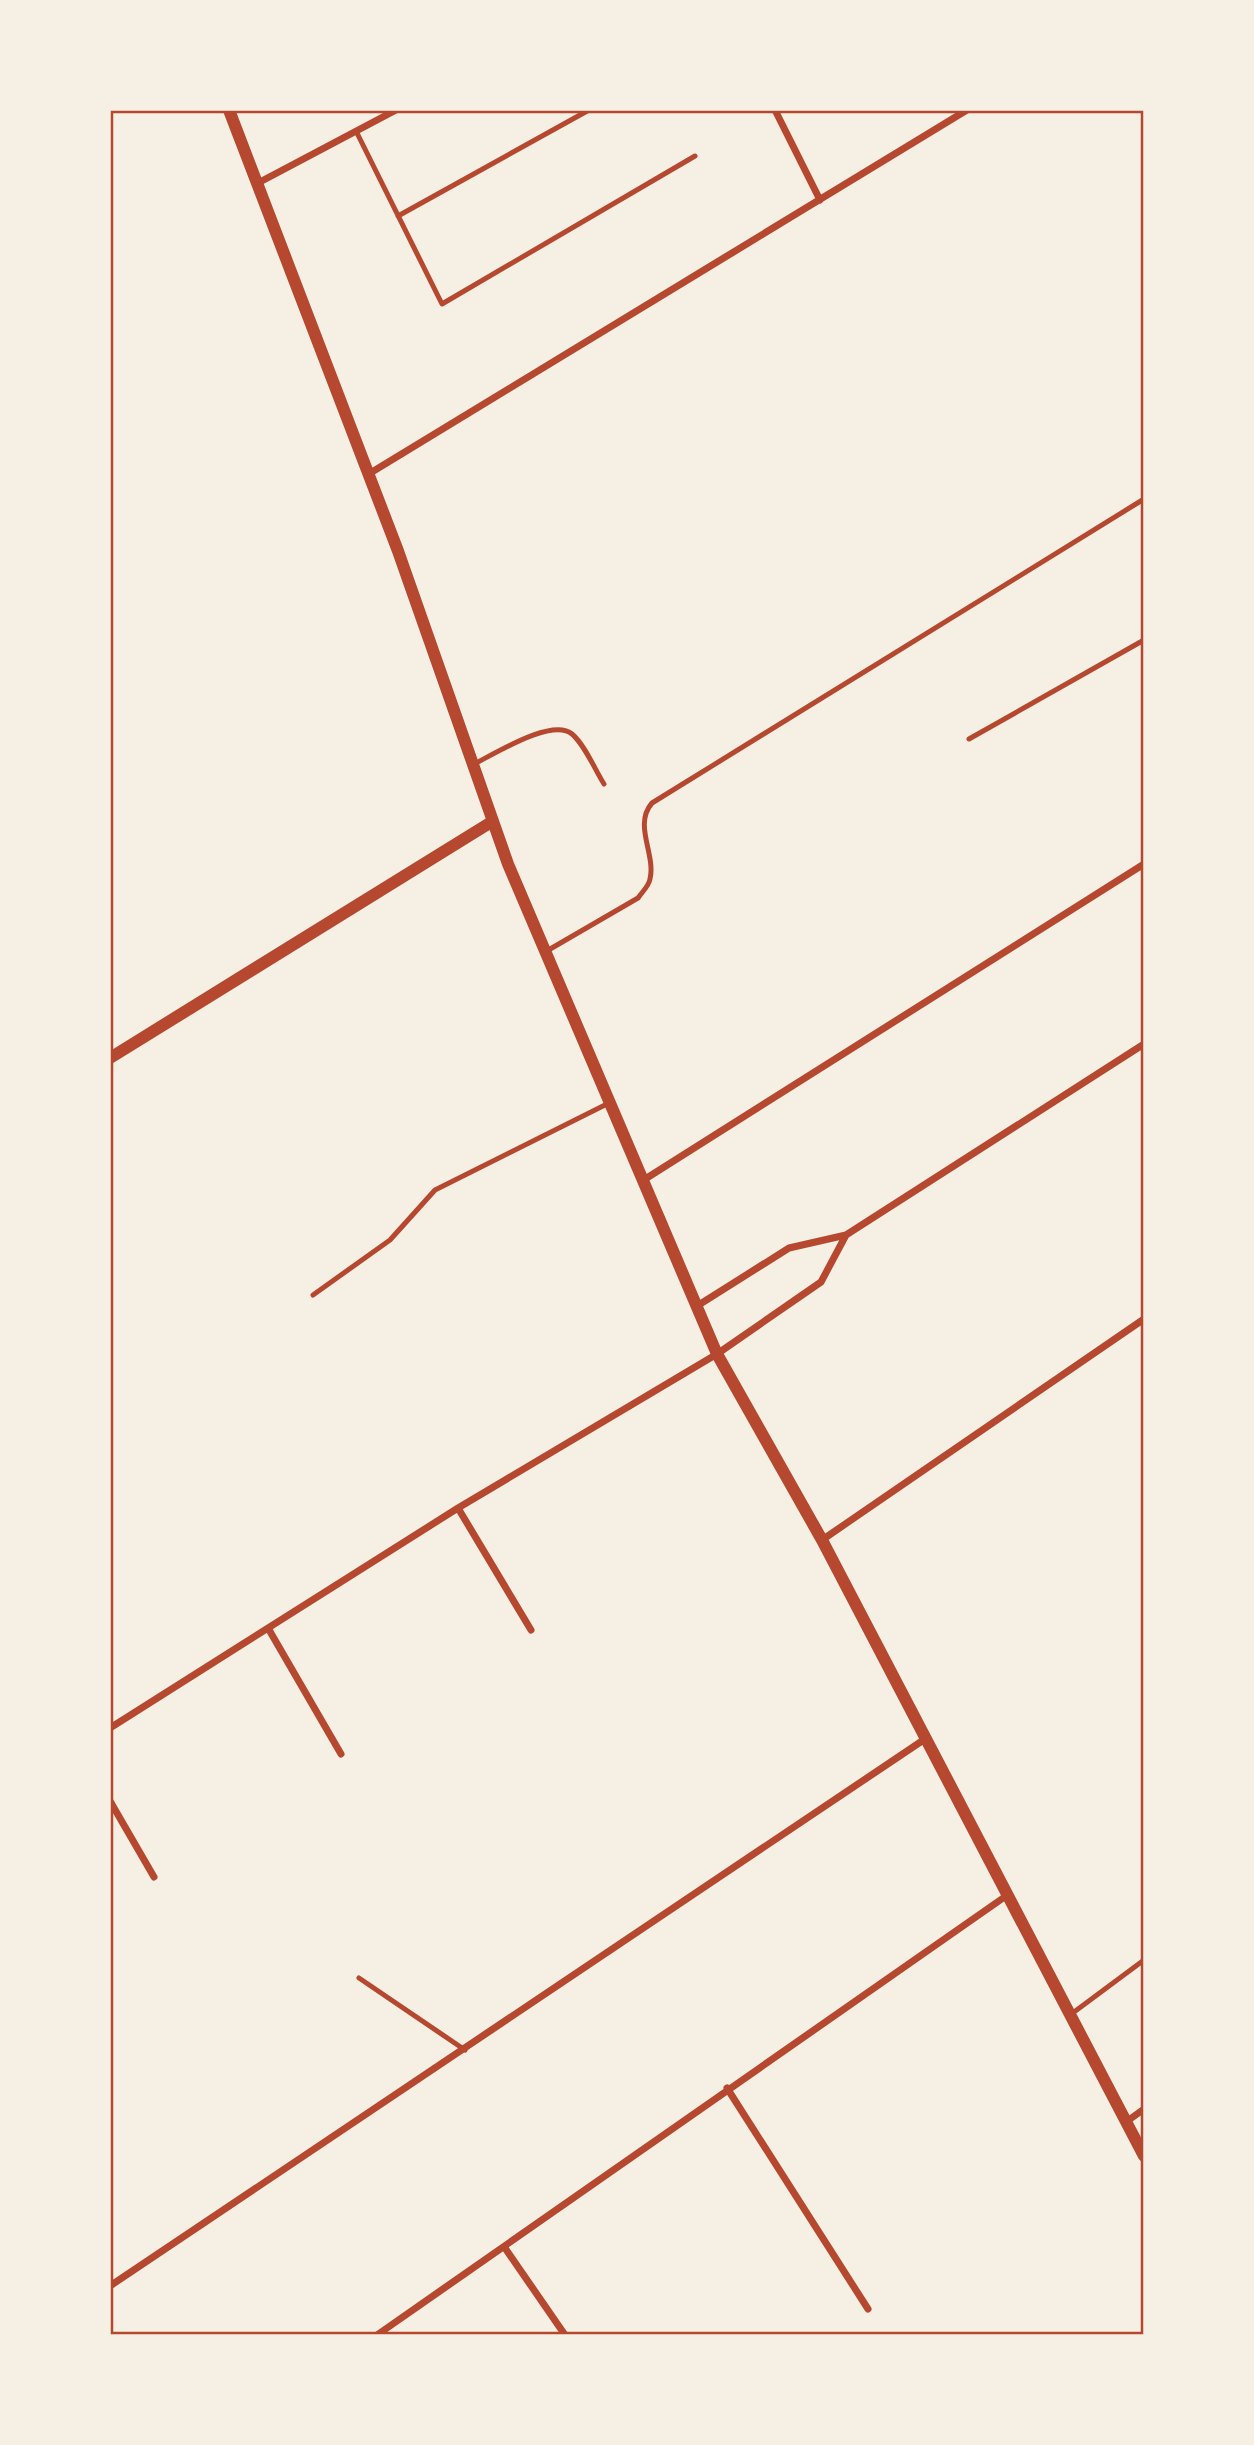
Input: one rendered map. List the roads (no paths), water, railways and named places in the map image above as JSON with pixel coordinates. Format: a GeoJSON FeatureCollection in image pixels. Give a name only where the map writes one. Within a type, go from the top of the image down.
{"type":"FeatureCollection","features":[{"type":"Feature","properties":{"kind":"street"},"geometry":{"type":"LineString","coordinates":[[229,110],[366,475],[398,551],[493,821],[545,952],[717,1354],[821,1540],[1144,2156]]}},
{"type":"Feature","properties":{"kind":"street"},"geometry":{"type":"LineString","coordinates":[[258,183],[396,110]]}},
{"type":"Feature","properties":{"kind":"street"},"geometry":{"type":"LineString","coordinates":[[775,110],[820,200]]}},
{"type":"Feature","properties":{"kind":"street"},"geometry":{"type":"LineString","coordinates":[[366,475],[967,110]]}},
{"type":"Feature","properties":{"kind":"street"},"geometry":{"type":"LineString","coordinates":[[110,1058],[493,821]]}},
{"type":"Feature","properties":{"kind":"street"},"geometry":{"type":"LineString","coordinates":[[642,1181],[1144,864]]}},
{"type":"Feature","properties":{"kind":"street"},"geometry":{"type":"LineString","coordinates":[[697,1307],[789,1248],[846,1235],[1144,1044]]}},
{"type":"Feature","properties":{"kind":"street"},"geometry":{"type":"LineString","coordinates":[[110,1728],[458,1508],[717,1354],[821,1282],[846,1235]]}},
{"type":"Feature","properties":{"kind":"street"},"geometry":{"type":"LineString","coordinates":[[821,1540],[1144,1319]]}},
{"type":"Feature","properties":{"kind":"street"},"geometry":{"type":"LineString","coordinates":[[458,1508],[531,1630]]}},
{"type":"Feature","properties":{"kind":"street"},"geometry":{"type":"LineString","coordinates":[[268,1628],[341,1754]]}},
{"type":"Feature","properties":{"kind":"street"},"geometry":{"type":"LineString","coordinates":[[110,2286],[925,1739]]}},
{"type":"Feature","properties":{"kind":"street"},"geometry":{"type":"LineString","coordinates":[[110,1801],[154,1877]]}},
{"type":"Feature","properties":{"kind":"street"},"geometry":{"type":"LineString","coordinates":[[377,2335],[505,2248],[727,2088],[1006,1896]]}},
{"type":"Feature","properties":{"kind":"street"},"geometry":{"type":"LineString","coordinates":[[727,2088],[868,2309]]}},
{"type":"Feature","properties":{"kind":"street"},"geometry":{"type":"LineString","coordinates":[[1126,2122],[1144,2109]]}},
{"type":"Feature","properties":{"kind":"street"},"geometry":{"type":"LineString","coordinates":[[505,2248],[565,2335]]}},
{"type":"Feature","properties":{"kind":"lane"},"geometry":{"type":"LineString","coordinates":[[398,216],[589,110]]}},
{"type":"Feature","properties":{"kind":"lane"},"geometry":{"type":"LineString","coordinates":[[356,131],[442,304],[695,156]]}},
{"type":"Feature","properties":{"kind":"lane"},"geometry":{"type":"LineString","coordinates":[[545,952],[638,898],[647,887],[651,878],[643,822],[646,810],[652,803],[1144,499]]}},
{"type":"Feature","properties":{"kind":"lane"},"geometry":{"type":"LineString","coordinates":[[969,740],[1144,640]]}},
{"type":"Feature","properties":{"kind":"lane"},"geometry":{"type":"LineString","coordinates":[[472,765],[545,730],[563,730],[573,734],[604,784]]}},
{"type":"Feature","properties":{"kind":"lane"},"geometry":{"type":"LineString","coordinates":[[313,1295],[390,1240],[435,1190],[609,1103]]}},
{"type":"Feature","properties":{"kind":"lane"},"geometry":{"type":"LineString","coordinates":[[1070,2015],[1144,1960]]}},
{"type":"Feature","properties":{"kind":"lane"},"geometry":{"type":"LineString","coordinates":[[359,1979],[465,2050]]}}]}
